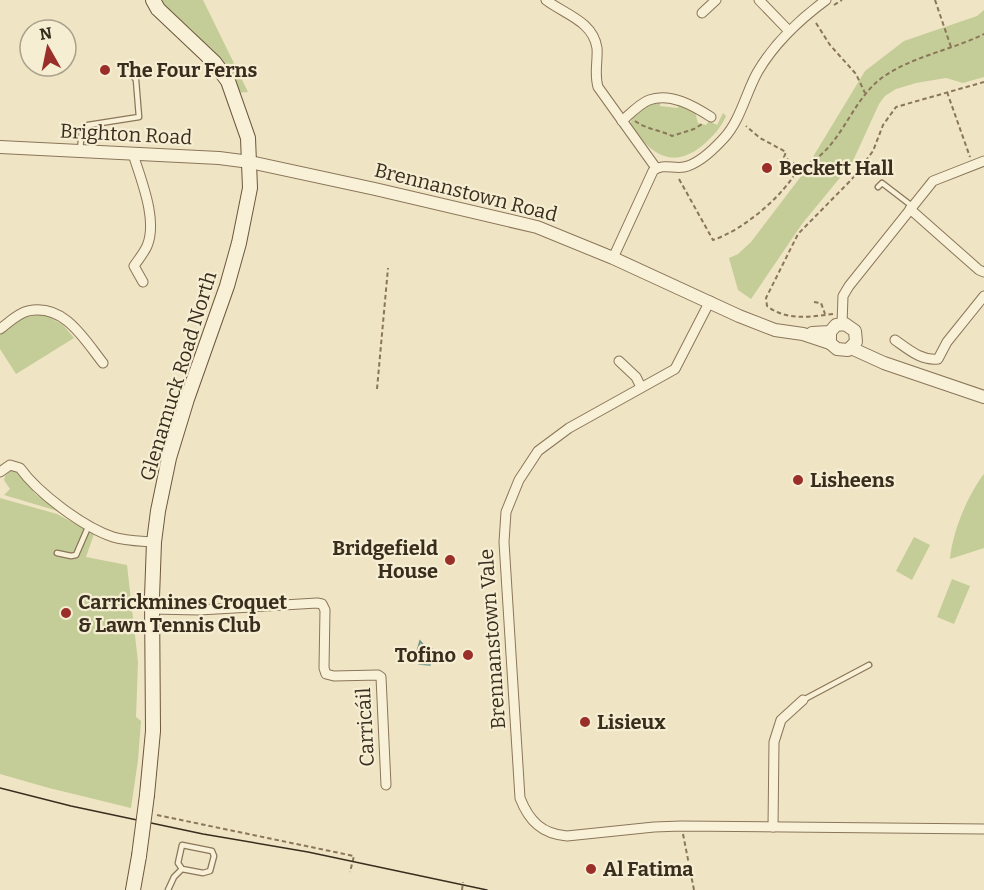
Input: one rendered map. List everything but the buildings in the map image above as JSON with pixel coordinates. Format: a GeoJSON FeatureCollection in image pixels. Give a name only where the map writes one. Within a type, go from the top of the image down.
{"type":"FeatureCollection","features":[{"type":"Feature","properties":{"kind":"main road","name":"Glenamuck Road North"},"geometry":{"type":"LineString","coordinates":[[133,890],[147,795],[153,730],[154,542],[169,458],[227,286],[239,243],[250,188],[248,138],[228,81],[214,62],[158,9],[153,0]]}},
{"type":"Feature","properties":{"kind":"street"},"geometry":{"type":"LineString","coordinates":[[546,0],[570,13],[593,35],[597,46],[595,75],[598,87],[625,118],[656,168]]}},
{"type":"Feature","properties":{"kind":"street"},"geometry":{"type":"LineString","coordinates":[[564,0],[570,13]]}},
{"type":"Feature","properties":{"kind":"street"},"geometry":{"type":"LineString","coordinates":[[702,13],[716,0]]}},
{"type":"Feature","properties":{"kind":"street"},"geometry":{"type":"LineString","coordinates":[[759,0],[789,31]]}},
{"type":"Feature","properties":{"kind":"street"},"geometry":{"type":"LineString","coordinates":[[656,168],[690,165],[702,158],[723,139],[731,129],[759,70],[789,31],[826,0]]}},
{"type":"Feature","properties":{"kind":"street"},"geometry":{"type":"LineString","coordinates":[[625,118],[651,99],[687,104],[711,117]]}},
{"type":"Feature","properties":{"kind":"street","name":"Brighton Road"},"geometry":{"type":"LineString","coordinates":[[0,147],[219,158],[250,162]]}},
{"type":"Feature","properties":{"kind":"street"},"geometry":{"type":"LineString","coordinates":[[133,154],[144,190],[151,227],[147,246],[134,266],[143,282]]}},
{"type":"Feature","properties":{"kind":"street"},"geometry":{"type":"LineString","coordinates":[[830,338],[842,318],[843,296],[849,286],[934,180],[984,161]]}},
{"type":"Feature","properties":{"kind":"street","name":"Brennanstown Road"},"geometry":{"type":"LineString","coordinates":[[250,162],[537,227],[775,330],[830,338],[840,351],[854,343]]}},
{"type":"Feature","properties":{"kind":"street"},"geometry":{"type":"LineString","coordinates":[[613,258],[656,168]]}},
{"type":"Feature","properties":{"kind":"street"},"geometry":{"type":"LineString","coordinates":[[911,208],[984,272]]}},
{"type":"Feature","properties":{"kind":"street"},"geometry":{"type":"LineString","coordinates":[[895,340],[914,354],[931,360],[938,359],[947,342],[984,296]]}},
{"type":"Feature","properties":{"kind":"street","name":"Brennanstown Vale"},"geometry":{"type":"LineString","coordinates":[[710,301],[675,369],[568,428],[538,451],[519,480],[506,512],[504,542],[520,798],[529,817],[534,823],[556,835],[567,836],[681,826],[984,829]]}},
{"type":"Feature","properties":{"kind":"street"},"geometry":{"type":"LineString","coordinates":[[0,328],[26,311],[47,310],[71,322],[103,363]]}},
{"type":"Feature","properties":{"kind":"street","name":"Brennanstown Road"},"geometry":{"type":"LineString","coordinates":[[842,318],[854,328],[854,343]]}},
{"type":"Feature","properties":{"kind":"street","name":"Brennanstown Road"},"geometry":{"type":"LineString","coordinates":[[854,343],[884,363],[984,398]]}},
{"type":"Feature","properties":{"kind":"street"},"geometry":{"type":"LineString","coordinates":[[619,361],[636,376],[641,387]]}},
{"type":"Feature","properties":{"kind":"street"},"geometry":{"type":"LineString","coordinates":[[0,472],[10,465],[20,468],[36,486],[88,525],[114,537],[154,542]]}},
{"type":"Feature","properties":{"kind":"street","name":"Carricáil"},"geometry":{"type":"LineString","coordinates":[[152,609],[199,610],[322,604],[325,610],[324,668],[326,674],[334,676],[378,675],[381,677],[386,785]]}},
{"type":"Feature","properties":{"kind":"street"},"geometry":{"type":"LineString","coordinates":[[773,826],[774,742],[781,720],[803,700]]}},
{"type":"Feature","properties":{"kind":"lane"},"geometry":{"type":"LineString","coordinates":[[80,150],[82,130],[88,125],[139,117],[136,80],[126,71]]}},
{"type":"Feature","properties":{"kind":"lane"},"geometry":{"type":"LineString","coordinates":[[878,187],[882,183],[911,208]]}},
{"type":"Feature","properties":{"kind":"lane"},"geometry":{"type":"LineString","coordinates":[[57,553],[67,556],[76,555],[88,525]]}},
{"type":"Feature","properties":{"kind":"lane"},"geometry":{"type":"LineString","coordinates":[[803,700],[868,665]]}},
{"type":"Feature","properties":{"kind":"lane"},"geometry":{"type":"LineString","coordinates":[[182,845],[212,851],[214,856],[210,872],[182,869],[178,863],[182,845]]}},
{"type":"Feature","properties":{"kind":"lane"},"geometry":{"type":"LineString","coordinates":[[168,890],[174,877],[182,869]]}},
{"type":"Feature","properties":{"kind":"path"},"geometry":{"type":"LineString","coordinates":[[935,0],[951,47]]}},
{"type":"Feature","properties":{"kind":"path"},"geometry":{"type":"LineString","coordinates":[[816,22],[830,45],[856,74],[865,93]]}},
{"type":"Feature","properties":{"kind":"path"},"geometry":{"type":"LineString","coordinates":[[679,179],[713,240],[760,212],[791,181],[799,168],[813,161],[830,145],[865,93],[884,77],[898,69],[984,34]]}},
{"type":"Feature","properties":{"kind":"path"},"geometry":{"type":"LineString","coordinates":[[842,318],[825,315],[794,317],[768,308],[765,303],[798,234],[835,198],[859,170],[873,151],[883,125],[896,107],[984,82]]}},
{"type":"Feature","properties":{"kind":"path"},"geometry":{"type":"LineString","coordinates":[[947,92],[973,165]]}},
{"type":"Feature","properties":{"kind":"path"},"geometry":{"type":"LineString","coordinates":[[625,118],[645,127],[664,131],[672,136],[694,129],[711,117]]}},
{"type":"Feature","properties":{"kind":"path"},"geometry":{"type":"LineString","coordinates":[[746,126],[760,138],[786,152],[784,157],[799,168]]}},
{"type":"Feature","properties":{"kind":"path"},"geometry":{"type":"LineString","coordinates":[[377,389],[388,268]]}},
{"type":"Feature","properties":{"kind":"path"},"geometry":{"type":"LineString","coordinates":[[814,302],[821,303],[825,315]]}},
{"type":"Feature","properties":{"kind":"path"},"geometry":{"type":"LineString","coordinates":[[155,815],[354,856],[350,872]]}},
{"type":"Feature","properties":{"kind":"path"},"geometry":{"type":"LineString","coordinates":[[681,826],[694,890]]}},
{"type":"Feature","properties":{"kind":"path"},"geometry":{"type":"LineString","coordinates":[[462,890],[463,882]]}},
{"type":"Feature","properties":{"kind":"green space"},"geometry":{"type":"Polygon","coordinates":[[[156,0],[203,0],[248,92],[237,93],[210,51],[192,30],[156,0]]]}},
{"type":"Feature","properties":{"kind":"green space"},"geometry":{"type":"Polygon","coordinates":[[[984,10],[984,77],[963,83],[946,78],[916,83],[896,89],[885,96],[879,104],[852,163],[802,224],[751,299],[738,290],[729,258],[738,254],[751,242],[802,175],[865,71],[904,41],[977,16],[984,10]]]}},
{"type":"Feature","properties":{"kind":"green space"},"geometry":{"type":"Polygon","coordinates":[[[660,103],[660,106],[678,108],[678,105],[695,112],[698,123],[706,125],[709,121],[717,125],[723,113],[726,116],[716,132],[703,145],[692,153],[681,157],[671,157],[653,150],[630,124],[642,109],[660,103]]]}},
{"type":"Feature","properties":{"kind":"green space"},"geometry":{"type":"Polygon","coordinates":[[[44,314],[63,325],[74,338],[16,374],[0,349],[0,333],[23,318],[44,314]]]}},
{"type":"Feature","properties":{"kind":"green space"},"geometry":{"type":"Polygon","coordinates":[[[12,469],[17,470],[35,494],[61,512],[4,495],[10,489],[4,480],[5,476],[12,469]]]}},
{"type":"Feature","properties":{"kind":"green space"},"geometry":{"type":"Polygon","coordinates":[[[984,474],[984,548],[950,559],[962,514],[972,492],[984,474]]]}},
{"type":"Feature","properties":{"kind":"green space","name":"Carrickmines Croquet & Lawn Tennis Club"},"geometry":{"type":"Polygon","coordinates":[[[0,498],[57,514],[94,534],[86,557],[127,565],[138,662],[136,717],[141,721],[131,808],[0,774],[0,498]]]}},
{"type":"Feature","properties":{"kind":"green space"},"geometry":{"type":"Polygon","coordinates":[[[914,537],[930,545],[912,580],[896,571],[914,537]]]}},
{"type":"Feature","properties":{"kind":"green space"},"geometry":{"type":"Polygon","coordinates":[[[952,579],[970,586],[954,624],[937,617],[952,579]]]}},
{"type":"Feature","properties":{"kind":"water"},"geometry":{"type":"Polygon","coordinates":[[[420,641],[426,648],[432,649],[430,665],[419,664],[416,655],[420,641]]]}},
{"type":"Feature","properties":{"kind":"tram line"},"geometry":{"type":"LineString","coordinates":[[0,788],[71,806],[203,834],[308,852],[487,890]]}},
{"type":"Feature","properties":{"kind":"place","name":"The Four Ferns"},"geometry":{"type":"Point","coordinates":[105,70]}},
{"type":"Feature","properties":{"kind":"place","name":"Beckett Hall"},"geometry":{"type":"Point","coordinates":[767,168]}},
{"type":"Feature","properties":{"kind":"place","name":"Lisheens"},"geometry":{"type":"Point","coordinates":[798,480]}},
{"type":"Feature","properties":{"kind":"place","name":"Bridgefield House"},"geometry":{"type":"Point","coordinates":[450,560]}},
{"type":"Feature","properties":{"kind":"place","name":"Carrickmines Croquet & Lawn Tennis Club"},"geometry":{"type":"Point","coordinates":[66,613]}},
{"type":"Feature","properties":{"kind":"place","name":"Tofino"},"geometry":{"type":"Point","coordinates":[468,655]}},
{"type":"Feature","properties":{"kind":"place","name":"Lisieux"},"geometry":{"type":"Point","coordinates":[585,722]}},
{"type":"Feature","properties":{"kind":"place","name":"Al Fatima"},"geometry":{"type":"Point","coordinates":[591,869]}}]}
